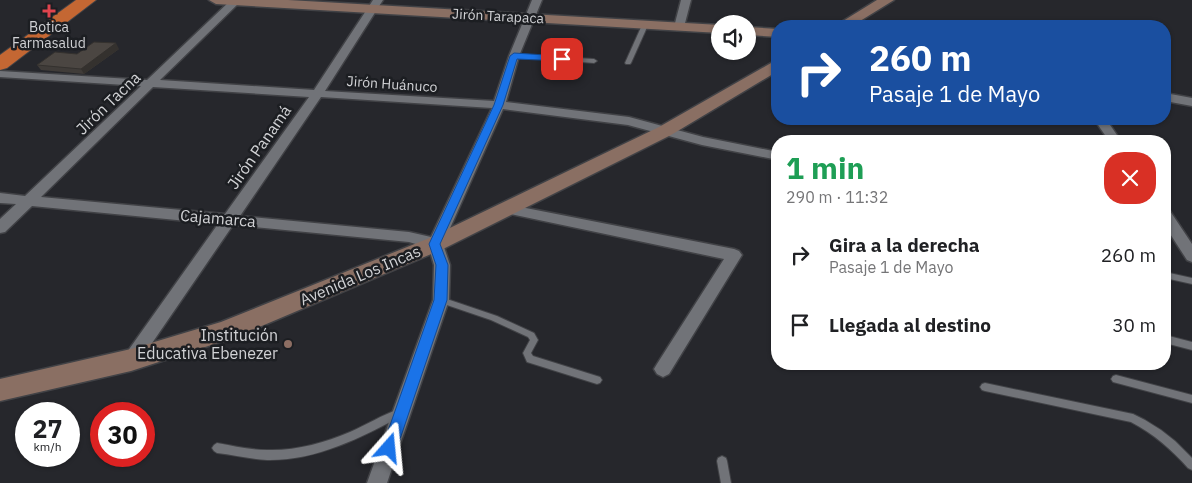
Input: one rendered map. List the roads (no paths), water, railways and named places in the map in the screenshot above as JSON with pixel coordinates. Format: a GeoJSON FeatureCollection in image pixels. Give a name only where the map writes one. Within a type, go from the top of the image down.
{"type":"FeatureCollection","features":[{"type":"Feature","properties":{"kind":"highway"},"geometry":{"type":"LineString","coordinates":[[0,54],[75,0]]}},
{"type":"Feature","properties":{"kind":"highway"},"geometry":{"type":"LineString","coordinates":[[0,64],[87,0]]}},
{"type":"Feature","properties":{"kind":"street","name":"Jirón Tarapaca"},"geometry":{"type":"LineString","coordinates":[[216,0],[376,4],[528,18],[711,29]]}},
{"type":"Feature","properties":{"kind":"street"},"geometry":{"type":"LineString","coordinates":[[377,483],[440,300],[442,265],[434,244],[499,105],[514,56],[537,0]]}},
{"type":"Feature","properties":{"kind":"street"},"geometry":{"type":"LineString","coordinates":[[679,27],[686,0]]}},
{"type":"Feature","properties":{"kind":"street"},"geometry":{"type":"LineString","coordinates":[[853,20],[888,0]]}},
{"type":"Feature","properties":{"kind":"street","name":"Jirón Tacna"},"geometry":{"type":"LineString","coordinates":[[0,228],[237,1]]}},
{"type":"Feature","properties":{"kind":"street","name":"Jirón Panamá"},"geometry":{"type":"LineString","coordinates":[[131,360],[318,94],[376,4]]}},
{"type":"Feature","properties":{"kind":"street"},"geometry":{"type":"LineString","coordinates":[[756,31],[771,32]]}},
{"type":"Feature","properties":{"kind":"street","name":"Avenida Los Incas"},"geometry":{"type":"LineString","coordinates":[[0,390],[131,360],[227,330],[434,244],[665,131],[771,68]]}},
{"type":"Feature","properties":{"kind":"street","name":"Jirón Huánuco"},"geometry":{"type":"LineString","coordinates":[[0,74],[153,82],[499,105],[629,121],[771,154]]}},
{"type":"Feature","properties":{"kind":"street"},"geometry":{"type":"LineString","coordinates":[[1171,98],[1192,102]]}},
{"type":"Feature","properties":{"kind":"street","name":"Cajamarca"},"geometry":{"type":"LineString","coordinates":[[0,198],[409,237],[434,244]]}},
{"type":"Feature","properties":{"kind":"street"},"geometry":{"type":"LineString","coordinates":[[506,209],[734,255],[663,369]]}},
{"type":"Feature","properties":{"kind":"street"},"geometry":{"type":"LineString","coordinates":[[1171,224],[1192,256]]}},
{"type":"Feature","properties":{"kind":"lane"},"geometry":{"type":"LineString","coordinates":[[628,63],[645,25]]}},
{"type":"Feature","properties":{"kind":"lane"},"geometry":{"type":"LineString","coordinates":[[514,56],[594,61]]}},
{"type":"Feature","properties":{"kind":"lane"},"geometry":{"type":"LineString","coordinates":[[1171,276],[1192,281]]}},
{"type":"Feature","properties":{"kind":"lane"},"geometry":{"type":"LineString","coordinates":[[440,300],[494,318],[531,335],[534,340],[527,353],[530,359],[596,380]]}},
{"type":"Feature","properties":{"kind":"lane"},"geometry":{"type":"LineString","coordinates":[[1171,341],[1192,346]]}},
{"type":"Feature","properties":{"kind":"lane"},"geometry":{"type":"LineString","coordinates":[[1116,379],[1192,399]]}},
{"type":"Feature","properties":{"kind":"lane"},"geometry":{"type":"LineString","coordinates":[[984,387],[1133,418],[1152,427],[1170,440],[1192,465]]}},
{"type":"Feature","properties":{"kind":"lane"},"geometry":{"type":"LineString","coordinates":[[217,448],[268,455],[315,449],[350,438],[401,412]]}},
{"type":"Feature","properties":{"kind":"lane"},"geometry":{"type":"LineString","coordinates":[[722,461],[726,483]]}},
{"type":"Feature","properties":{"kind":"place","name":"Botica Farmasalud"},"geometry":{"type":"Point","coordinates":[49,11]}},
{"type":"Feature","properties":{"kind":"place","name":"Institución Educativa Ebenezer"},"geometry":{"type":"Point","coordinates":[288,344]}}]}
